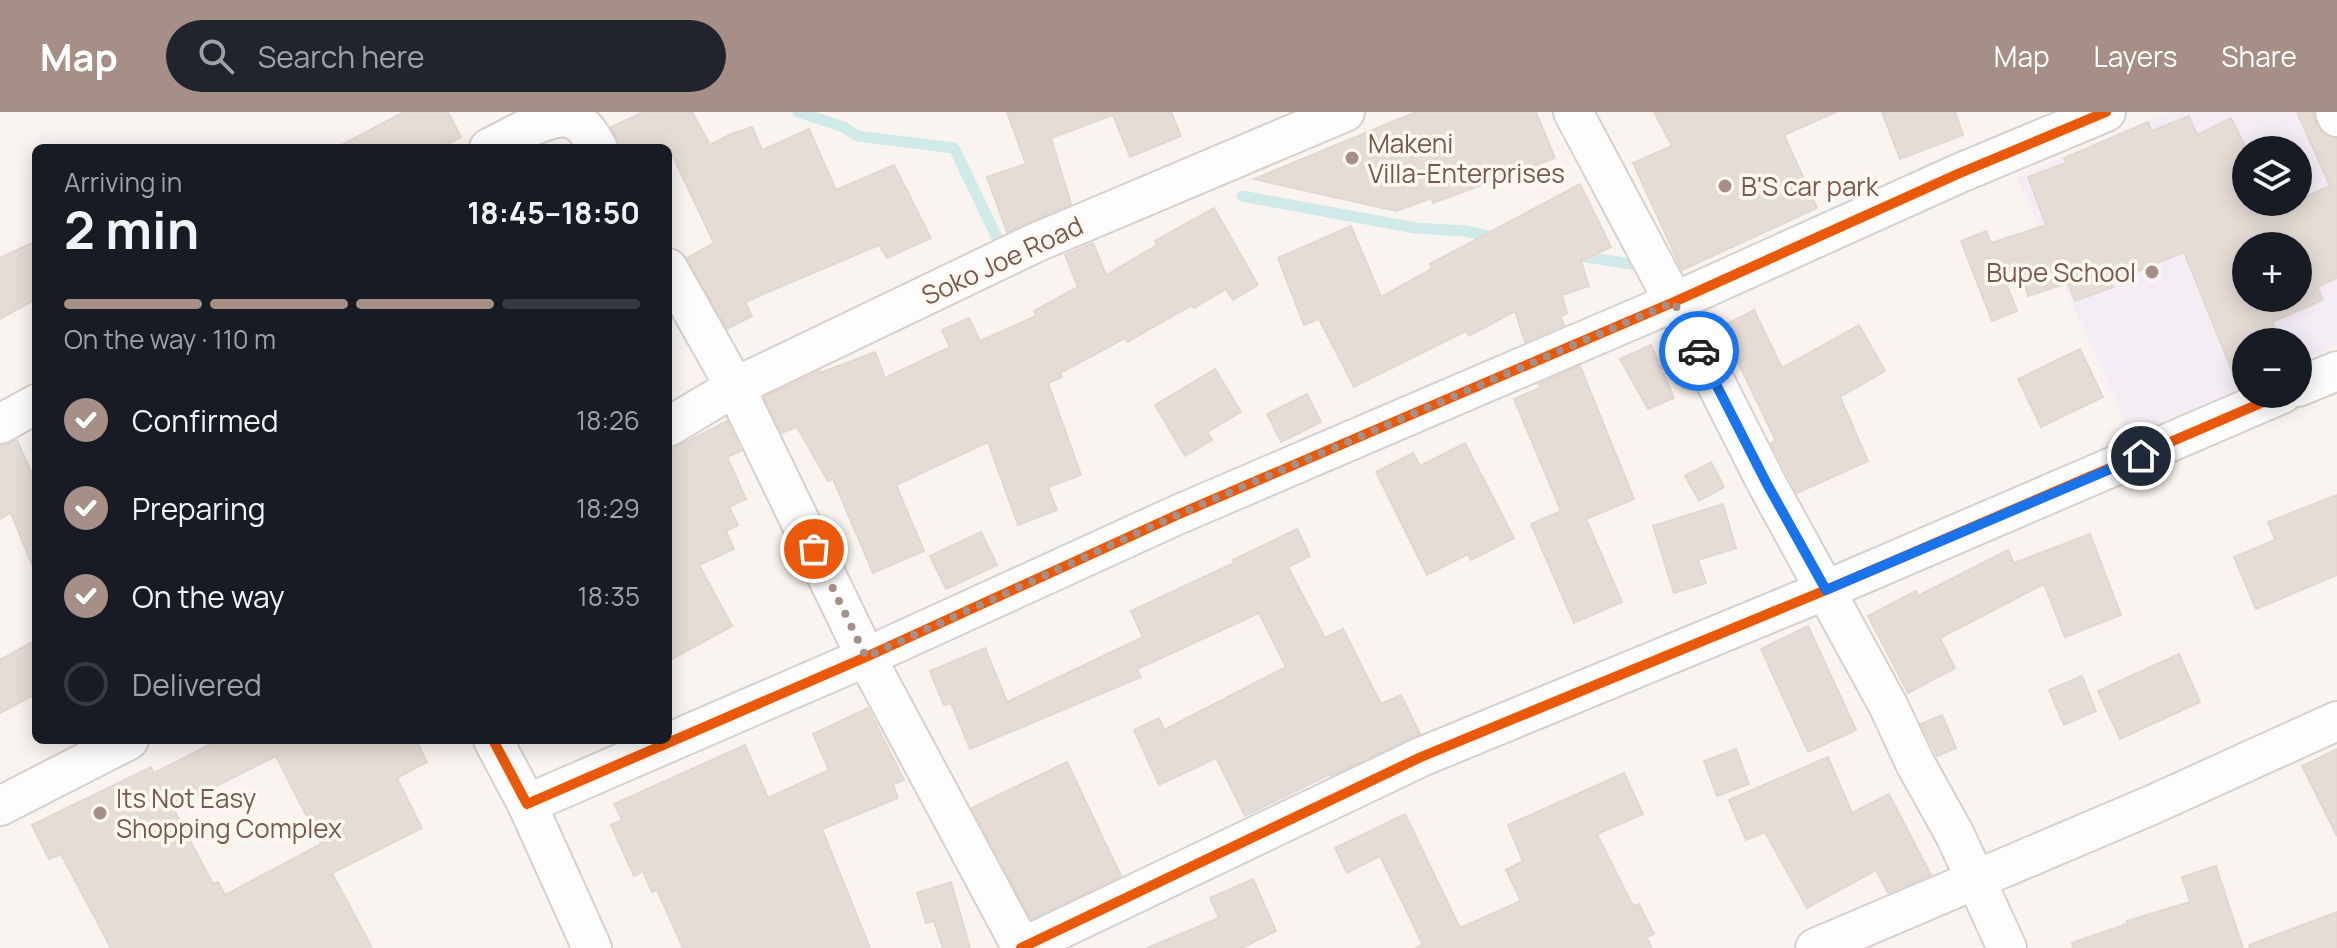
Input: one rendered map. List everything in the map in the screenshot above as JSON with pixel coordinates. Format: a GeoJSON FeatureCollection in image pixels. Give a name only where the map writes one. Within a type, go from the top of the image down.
{"type":"FeatureCollection","features":[{"type":"Feature","properties":{"kind":"street","name":"Soko Joe Road"},"geometry":{"type":"LineString","coordinates":[[672,425],[735,387],[1035,243],[1345,112]]}},
{"type":"Feature","properties":{"kind":"street"},"geometry":{"type":"LineString","coordinates":[[1573,112],[1767,484],[1888,705],[1915,763],[1955,835],[2007,948]]}},
{"type":"Feature","properties":{"kind":"street"},"geometry":{"type":"LineString","coordinates":[[672,741],[866,657],[1177,515],[2106,112]]}},
{"type":"Feature","properties":{"kind":"street"},"geometry":{"type":"LineString","coordinates":[[497,144],[553,116],[570,116],[589,131],[596,144]]}},
{"type":"Feature","properties":{"kind":"street"},"geometry":{"type":"LineString","coordinates":[[672,275],[735,387],[866,657],[1022,948],[1421,757],[1826,590],[2249,408]]}},
{"type":"Feature","properties":{"kind":"street"},"geometry":{"type":"LineString","coordinates":[[2312,381],[2337,371]]}},
{"type":"Feature","properties":{"kind":"street"},"geometry":{"type":"LineString","coordinates":[[0,424],[32,406]]}},
{"type":"Feature","properties":{"kind":"street"},"geometry":{"type":"LineString","coordinates":[[1815,948],[2154,804],[2337,721]]}},
{"type":"Feature","properties":{"kind":"street"},"geometry":{"type":"LineString","coordinates":[[0,806],[121,744]]}},
{"type":"Feature","properties":{"kind":"street"},"geometry":{"type":"LineString","coordinates":[[495,744],[527,804],[591,948]]}},
{"type":"Feature","properties":{"kind":"street"},"geometry":{"type":"LineString","coordinates":[[527,804],[665,744]]}},
{"type":"Feature","properties":{"kind":"shaded area","name":"Bupe School"},"geometry":{"type":"Polygon","coordinates":[[[2168,112],[2337,112],[2337,346],[2312,357],[2312,328],[2232,328],[2232,392],[2131,437],[2017,177],[2168,112]]]}},
{"type":"Feature","properties":{"kind":"building"},"geometry":{"type":"Polygon","coordinates":[[[404,112],[448,112],[461,137],[448,144],[344,144],[404,112]]]}},
{"type":"Feature","properties":{"kind":"building"},"geometry":{"type":"Polygon","coordinates":[[[644,112],[692,112],[710,145],[752,127],[762,150],[809,129],[836,190],[894,165],[931,238],[887,258],[879,245],[745,302],[752,316],[727,329],[687,258],[714,243],[672,154],[672,144],[618,144],[611,127],[644,112]]]}},
{"type":"Feature","properties":{"kind":"building"},"geometry":{"type":"Polygon","coordinates":[[[1007,112],[1171,112],[1181,136],[1130,157],[1113,115],[1051,138],[1071,204],[1007,232],[987,177],[1026,164],[1007,112]]]}},
{"type":"Feature","properties":{"kind":"building"},"geometry":{"type":"Polygon","coordinates":[[[1416,112],[1536,112],[1555,158],[1433,203],[1432,198],[1396,211],[1254,179],[1416,112]]]}},
{"type":"Feature","properties":{"kind":"building","name":"B'S car park"},"geometry":{"type":"Polygon","coordinates":[[[1654,112],[1836,112],[1784,135],[1817,208],[1682,270],[1633,163],[1672,146],[1654,112]]]}},
{"type":"Feature","properties":{"kind":"building"},"geometry":{"type":"Polygon","coordinates":[[[1882,112],[1955,112],[1963,135],[1900,159],[1882,112]]]}},
{"type":"Feature","properties":{"kind":"building"},"geometry":{"type":"Polygon","coordinates":[[[2297,112],[2314,112],[2323,134],[2337,138],[2337,278],[2317,287],[2323,300],[2312,305],[2312,232],[2232,232],[2232,312],[2295,312],[2272,322],[2275,328],[2232,328],[2232,371],[2184,252],[2111,282],[2113,287],[2075,301],[2068,283],[2028,296],[2019,267],[2002,273],[2017,311],[1992,321],[1961,241],[1986,231],[1991,243],[2046,225],[2028,177],[2066,163],[2064,158],[2148,122],[2152,131],[2189,116],[2197,135],[2231,118],[2240,136],[2232,136],[2232,216],[2312,216],[2312,194],[2330,186],[2312,146],[2312,136],[2308,136],[2297,112]]]}},
{"type":"Feature","properties":{"kind":"building"},"geometry":{"type":"Polygon","coordinates":[[[1580,184],[1611,247],[1581,261],[1589,286],[1562,295],[1567,313],[1560,317],[1564,325],[1525,342],[1515,311],[1469,336],[1466,331],[1354,387],[1319,319],[1304,325],[1278,258],[1351,226],[1381,297],[1432,269],[1430,264],[1580,184]]]}},
{"type":"Feature","properties":{"kind":"building"},"geometry":{"type":"Polygon","coordinates":[[[1214,208],[1258,285],[1233,300],[1226,289],[1127,342],[1125,338],[1060,373],[1062,377],[1048,383],[1081,475],[1048,487],[1057,510],[1018,525],[988,442],[896,485],[924,551],[873,573],[833,479],[828,481],[797,427],[782,433],[764,397],[820,371],[875,352],[885,378],[950,347],[942,330],[969,318],[980,341],[1036,316],[1034,311],[1078,287],[1065,255],[1093,243],[1106,275],[1157,245],[1155,241],[1214,208]]]}},
{"type":"Feature","properties":{"kind":"building"},"geometry":{"type":"Polygon","coordinates":[[[32,243],[32,301],[0,319],[0,258],[32,243]]]}},
{"type":"Feature","properties":{"kind":"building"},"geometry":{"type":"Polygon","coordinates":[[[1754,310],[1782,368],[1859,325],[1885,371],[1840,397],[1868,461],[1797,493],[1771,443],[1776,441],[1721,327],[1754,310]]]}},
{"type":"Feature","properties":{"kind":"building"},"geometry":{"type":"Polygon","coordinates":[[[1651,345],[1674,398],[1648,409],[1620,359],[1651,345]]]}},
{"type":"Feature","properties":{"kind":"building"},"geometry":{"type":"Polygon","coordinates":[[[2080,349],[2103,397],[2041,427],[2018,379],[2080,349]]]}},
{"type":"Feature","properties":{"kind":"building"},"geometry":{"type":"Polygon","coordinates":[[[1580,366],[1634,499],[1586,519],[1622,602],[1574,623],[1531,524],[1561,511],[1514,399],[1580,366]]]}},
{"type":"Feature","properties":{"kind":"building"},"geometry":{"type":"Polygon","coordinates":[[[1215,369],[1241,412],[1207,432],[1212,440],[1185,456],[1155,405],[1215,369]]]}},
{"type":"Feature","properties":{"kind":"building"},"geometry":{"type":"Polygon","coordinates":[[[1307,394],[1321,422],[1281,442],[1267,414],[1307,394]]]}},
{"type":"Feature","properties":{"kind":"building"},"geometry":{"type":"Polygon","coordinates":[[[727,421],[741,451],[727,457],[746,499],[729,507],[738,525],[726,531],[734,549],[699,565],[732,626],[672,659],[672,449],[727,421]]]}},
{"type":"Feature","properties":{"kind":"building"},"geometry":{"type":"Polygon","coordinates":[[[17,440],[32,474],[32,565],[11,513],[0,519],[0,446],[17,440]]]}},
{"type":"Feature","properties":{"kind":"building"},"geometry":{"type":"Polygon","coordinates":[[[1465,443],[1514,538],[1471,560],[1468,554],[1427,575],[1376,472],[1413,453],[1420,466],[1465,443]]]}},
{"type":"Feature","properties":{"kind":"building"},"geometry":{"type":"Polygon","coordinates":[[[1711,462],[1724,487],[1699,501],[1685,476],[1711,462]]]}},
{"type":"Feature","properties":{"kind":"building"},"geometry":{"type":"Polygon","coordinates":[[[2337,495],[2337,575],[2256,609],[2234,557],[2275,540],[2268,522],[2337,495]]]}},
{"type":"Feature","properties":{"kind":"building"},"geometry":{"type":"Polygon","coordinates":[[[1723,504],[1736,548],[1698,560],[1706,583],[1674,593],[1653,526],[1723,504]]]}},
{"type":"Feature","properties":{"kind":"building"},"geometry":{"type":"Polygon","coordinates":[[[1297,529],[1310,556],[1288,567],[1325,638],[1343,629],[1381,704],[1401,695],[1420,734],[1245,816],[1216,758],[1159,785],[1134,730],[1159,718],[1164,730],[1286,667],[1259,613],[1137,669],[1141,677],[970,749],[951,703],[944,705],[930,671],[985,648],[1007,702],[1143,637],[1131,611],[1234,563],[1233,560],[1297,529]]]}},
{"type":"Feature","properties":{"kind":"building"},"geometry":{"type":"Polygon","coordinates":[[[981,532],[997,565],[946,589],[930,556],[981,532]]]}},
{"type":"Feature","properties":{"kind":"building"},"geometry":{"type":"Polygon","coordinates":[[[2090,534],[2121,615],[2065,637],[2044,584],[1940,638],[1955,668],[1908,693],[1868,616],[1916,591],[1918,596],[2008,550],[2014,563],[2090,534]]]}},
{"type":"Feature","properties":{"kind":"building"},"geometry":{"type":"Polygon","coordinates":[[[1808,626],[1856,730],[1808,752],[1761,649],[1808,626]]]}},
{"type":"Feature","properties":{"kind":"building"},"geometry":{"type":"Polygon","coordinates":[[[32,642],[32,696],[0,713],[0,660],[32,642]]]}},
{"type":"Feature","properties":{"kind":"building"},"geometry":{"type":"Polygon","coordinates":[[[2179,654],[2200,702],[2120,739],[2098,691],[2179,654]]]}},
{"type":"Feature","properties":{"kind":"building"},"geometry":{"type":"Polygon","coordinates":[[[2082,676],[2096,711],[2064,725],[2049,690],[2082,676]]]}},
{"type":"Feature","properties":{"kind":"building"},"geometry":{"type":"Polygon","coordinates":[[[868,708],[904,780],[893,784],[898,798],[822,829],[870,948],[683,948],[657,890],[652,892],[643,871],[634,876],[611,825],[622,820],[614,804],[745,745],[768,798],[829,770],[813,734],[868,708]]]}},
{"type":"Feature","properties":{"kind":"building"},"geometry":{"type":"Polygon","coordinates":[[[1942,715],[1956,748],[1937,756],[1921,724],[1942,715]]]}},
{"type":"Feature","properties":{"kind":"building"},"geometry":{"type":"Polygon","coordinates":[[[211,744],[418,744],[427,762],[397,778],[422,828],[332,873],[372,948],[111,948],[61,854],[49,859],[32,825],[151,767],[154,773],[211,744]],[[276,756],[173,808],[213,884],[218,882],[225,895],[321,844],[276,756]]]}},
{"type":"Feature","properties":{"kind":"building"},"geometry":{"type":"Polygon","coordinates":[[[1736,749],[1749,784],[1717,796],[1704,761],[1736,749]]]}},
{"type":"Feature","properties":{"kind":"building"},"geometry":{"type":"Polygon","coordinates":[[[2337,749],[2337,836],[2302,766],[2337,749]]]}},
{"type":"Feature","properties":{"kind":"building"},"geometry":{"type":"Polygon","coordinates":[[[1828,757],[1852,813],[1889,794],[1931,875],[1888,893],[1876,870],[1807,908],[1765,832],[1746,840],[1729,800],[1828,757]]]}},
{"type":"Feature","properties":{"kind":"building"},"geometry":{"type":"Polygon","coordinates":[[[1067,762],[1121,876],[1031,919],[972,808],[1067,762]]]}},
{"type":"Feature","properties":{"kind":"building"},"geometry":{"type":"Polygon","coordinates":[[[1624,773],[1643,814],[1597,834],[1633,906],[1639,904],[1654,934],[1646,937],[1652,948],[1415,948],[1423,945],[1380,856],[1347,873],[1335,848],[1405,814],[1460,928],[1521,901],[1506,870],[1523,861],[1508,825],[1624,773]]]}},
{"type":"Feature","properties":{"kind":"building"},"geometry":{"type":"Polygon","coordinates":[[[2216,866],[2243,948],[2073,948],[2072,943],[2127,924],[2127,921],[2190,902],[2182,877],[2216,866]]]}},
{"type":"Feature","properties":{"kind":"building"},"geometry":{"type":"Polygon","coordinates":[[[1253,879],[1276,931],[1242,948],[1147,948],[1219,918],[1210,898],[1253,879]]]}},
{"type":"Feature","properties":{"kind":"building"},"geometry":{"type":"Polygon","coordinates":[[[951,882],[970,948],[943,948],[934,921],[926,923],[917,893],[951,882]]]}},
{"type":"Feature","properties":{"kind":"building"},"geometry":{"type":"Polygon","coordinates":[[[2337,912],[2337,948],[2250,948],[2249,945],[2337,912]]]}},
{"type":"Feature","properties":{"kind":"waterway"},"geometry":{"type":"LineString","coordinates":[[798,112],[844,127],[857,136],[954,148],[1000,244],[1007,242]]}},
{"type":"Feature","properties":{"kind":"waterway"},"geometry":{"type":"LineString","coordinates":[[1242,196],[1415,228],[1465,231],[1498,238]]}},
{"type":"Feature","properties":{"kind":"waterway"},"geometry":{"type":"LineString","coordinates":[[1573,255],[1638,265]]}},
{"type":"Feature","properties":{"kind":"cycle path"},"geometry":{"type":"LineString","coordinates":[[672,741],[866,657],[1177,515],[2106,112]]}},
{"type":"Feature","properties":{"kind":"cycle path"},"geometry":{"type":"LineString","coordinates":[[1021,948],[1421,757],[1826,590],[2249,408]]}},
{"type":"Feature","properties":{"kind":"cycle path"},"geometry":{"type":"LineString","coordinates":[[495,744],[527,804],[665,744]]}},
{"type":"Feature","properties":{"kind":"way so far"},"geometry":{"type":"LineString","coordinates":[[814,549],[866,657],[1177,515],[1674,302],[1699,351]]}},
{"type":"Feature","properties":{"kind":"place","name":"Makeni Villa-Enterprises"},"geometry":{"type":"Point","coordinates":[1352,158]}},
{"type":"Feature","properties":{"kind":"place","name":"B'S car park"},"geometry":{"type":"Point","coordinates":[1725,186]}},
{"type":"Feature","properties":{"kind":"place","name":"Bupe School"},"geometry":{"type":"Point","coordinates":[2152,272]}},
{"type":"Feature","properties":{"kind":"place","name":"Its Not Easy Shopping Complex"},"geometry":{"type":"Point","coordinates":[100,813]}},
{"type":"Feature","properties":{"kind":"route"},"geometry":{"type":"LineString","coordinates":[[1699,351],[1826,590],[2141,456]]}}]}
